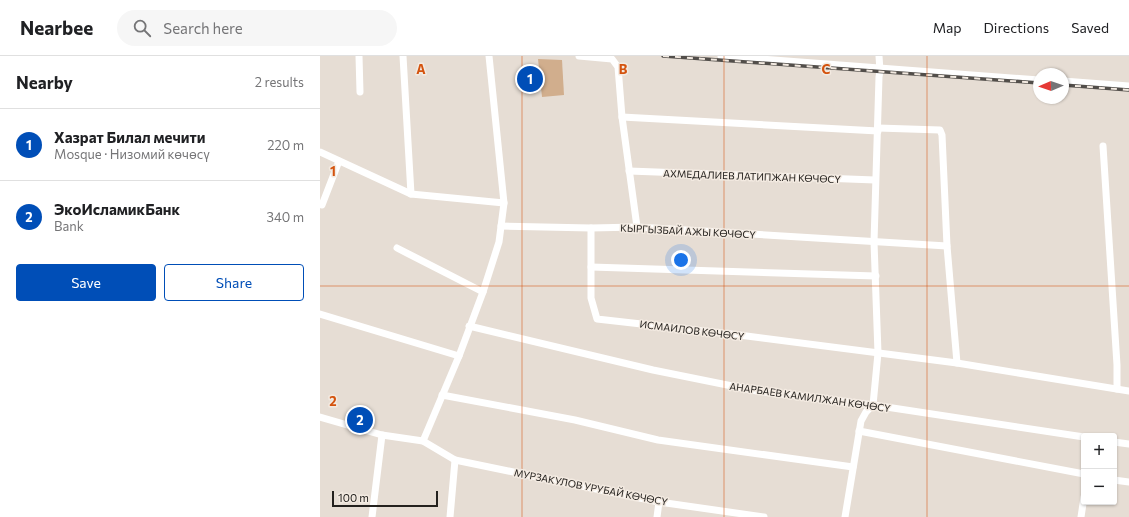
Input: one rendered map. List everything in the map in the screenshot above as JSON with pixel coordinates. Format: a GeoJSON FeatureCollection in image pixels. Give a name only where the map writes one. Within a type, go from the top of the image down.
{"type":"FeatureCollection","features":[{"type":"Feature","properties":{"kind":"street"},"geometry":{"type":"LineString","coordinates":[[359,56],[360,92]]}},
{"type":"Feature","properties":{"kind":"street"},"geometry":{"type":"LineString","coordinates":[[403,56],[411,194]]}},
{"type":"Feature","properties":{"kind":"street"},"geometry":{"type":"LineString","coordinates":[[320,417],[382,434],[423,441],[459,356],[483,292],[499,242],[504,203],[489,56]]}},
{"type":"Feature","properties":{"kind":"street"},"geometry":{"type":"LineString","coordinates":[[579,56],[612,59],[618,67],[622,117],[637,227]]}},
{"type":"Feature","properties":{"kind":"street"},"geometry":{"type":"LineString","coordinates":[[721,56],[767,58],[1033,80]]}},
{"type":"Feature","properties":{"kind":"street"},"geometry":{"type":"LineString","coordinates":[[845,517],[861,421],[866,412],[873,405],[878,353],[874,242],[880,68],[879,56]]}},
{"type":"Feature","properties":{"kind":"street"},"geometry":{"type":"LineString","coordinates":[[1069,81],[1129,86]]}},
{"type":"Feature","properties":{"kind":"street"},"geometry":{"type":"LineString","coordinates":[[622,117],[878,130],[940,130],[942,135],[947,246],[957,363]]}},
{"type":"Feature","properties":{"kind":"street"},"geometry":{"type":"LineString","coordinates":[[1103,146],[1117,365],[1117,389]]}},
{"type":"Feature","properties":{"kind":"street"},"geometry":{"type":"LineString","coordinates":[[320,152],[411,194],[504,203]]}},
{"type":"Feature","properties":{"kind":"street"},"geometry":{"type":"LineString","coordinates":[[322,205],[339,161]]}},
{"type":"Feature","properties":{"kind":"street","name":"АХМЕДАЛИЕВ ЛАТИПЖАН КӨЧӨСҮ"},"geometry":{"type":"LineString","coordinates":[[629,171],[875,180]]}},
{"type":"Feature","properties":{"kind":"street","name":"КЫРГЫЗБАЙ АЖЫ КӨЧӨСҮ"},"geometry":{"type":"LineString","coordinates":[[501,226],[591,228],[637,227],[947,246]]}},
{"type":"Feature","properties":{"kind":"street","name":"ИСМАИЛОВ КӨЧӨСҮ"},"geometry":{"type":"LineString","coordinates":[[591,228],[591,298],[597,319],[878,353]]}},
{"type":"Feature","properties":{"kind":"street"},"geometry":{"type":"LineString","coordinates":[[397,248],[483,292]]}},
{"type":"Feature","properties":{"kind":"street"},"geometry":{"type":"LineString","coordinates":[[591,267],[876,276]]}},
{"type":"Feature","properties":{"kind":"street"},"geometry":{"type":"LineString","coordinates":[[320,314],[459,356]]}},
{"type":"Feature","properties":{"kind":"street","name":"АНАРБАЕВ КАМИЛЖАН КӨЧӨСҮ"},"geometry":{"type":"LineString","coordinates":[[469,326],[653,370],[743,388],[873,405],[1081,437]]}},
{"type":"Feature","properties":{"kind":"street"},"geometry":{"type":"LineString","coordinates":[[878,353],[957,363],[1129,391]]}},
{"type":"Feature","properties":{"kind":"street"},"geometry":{"type":"LineString","coordinates":[[442,395],[575,420],[658,440],[853,467]]}},
{"type":"Feature","properties":{"kind":"street"},"geometry":{"type":"LineString","coordinates":[[859,431],[1081,473]]}},
{"type":"Feature","properties":{"kind":"street"},"geometry":{"type":"LineString","coordinates":[[372,517],[382,434]]}},
{"type":"Feature","properties":{"kind":"street","name":"МУРЗАКУЛОВ УРУБАЙ КӨЧӨСҮ"},"geometry":{"type":"LineString","coordinates":[[423,441],[455,460],[659,502],[730,515],[764,517]]}},
{"type":"Feature","properties":{"kind":"street"},"geometry":{"type":"LineString","coordinates":[[1117,442],[1129,444]]}},
{"type":"Feature","properties":{"kind":"street"},"geometry":{"type":"LineString","coordinates":[[450,517],[455,460]]}},
{"type":"Feature","properties":{"kind":"street"},"geometry":{"type":"LineString","coordinates":[[1117,480],[1129,482]]}},
{"type":"Feature","properties":{"kind":"street"},"geometry":{"type":"LineString","coordinates":[[657,517],[659,502]]}},
{"type":"Feature","properties":{"kind":"street"},"geometry":{"type":"LineString","coordinates":[[1081,517],[1083,505]]}},
{"type":"Feature","properties":{"kind":"shaded area"},"geometry":{"type":"Polygon","coordinates":[[[538,59],[562,60],[564,95],[542,97],[538,59]]]}},
{"type":"Feature","properties":{"kind":"railway"},"geometry":{"type":"LineString","coordinates":[[663,56],[1033,83]]}},
{"type":"Feature","properties":{"kind":"railway"},"geometry":{"type":"LineString","coordinates":[[1069,85],[1129,90]]}},
{"type":"Feature","properties":{"kind":"place","name":"Хазрат Билал мечити"},"geometry":{"type":"Point","coordinates":[530,79]}},
{"type":"Feature","properties":{"kind":"place","name":"ЭкоИсламикБанк"},"geometry":{"type":"Point","coordinates":[360,420]}}]}
